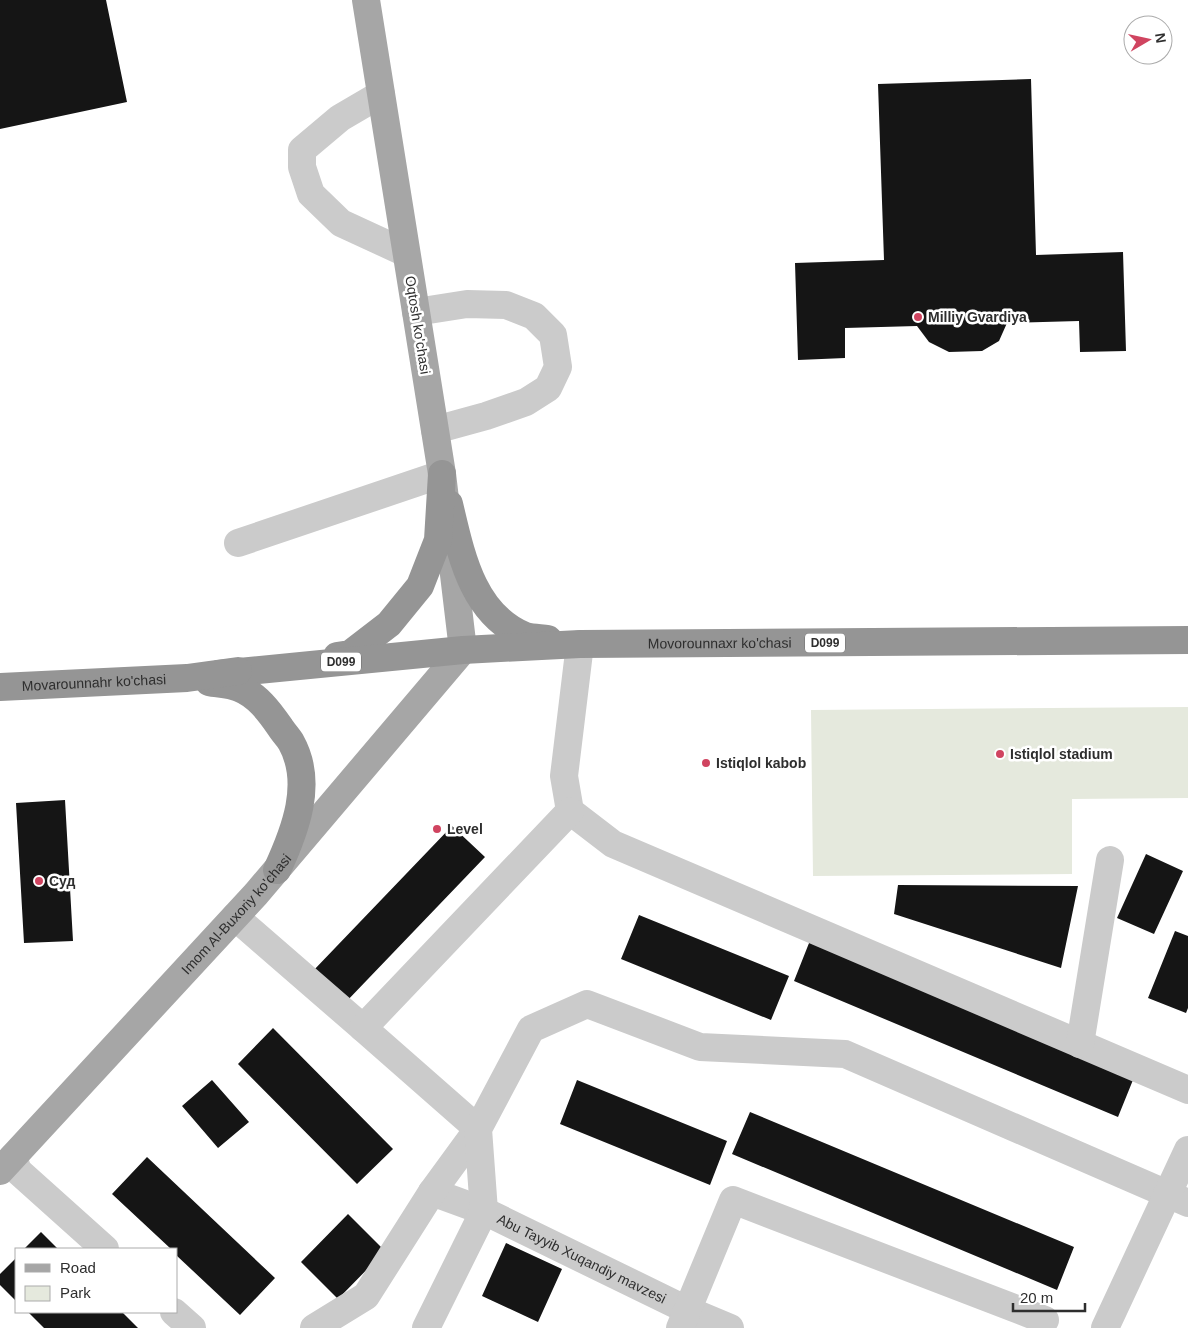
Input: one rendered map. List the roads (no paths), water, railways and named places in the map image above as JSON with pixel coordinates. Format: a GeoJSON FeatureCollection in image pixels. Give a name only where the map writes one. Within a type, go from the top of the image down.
{"type":"FeatureCollection","features":[{"type":"Feature","properties":{"kind":"highway"},"geometry":{"type":"LineString","coordinates":[[442,474],[458,543],[469,575],[486,607],[503,624],[526,636],[580,644]]}},
{"type":"Feature","properties":{"kind":"highway"},"geometry":{"type":"LineString","coordinates":[[219,674],[350,654],[389,624],[420,586],[438,540],[442,474]]}},
{"type":"Feature","properties":{"kind":"highway","name":"Movorounnaxr ko'chasi"},"geometry":{"type":"LineString","coordinates":[[463,650],[580,644],[1188,640]]}},
{"type":"Feature","properties":{"kind":"highway","name":"D099"},"geometry":{"type":"LineString","coordinates":[[187,678],[463,650]]}},
{"type":"Feature","properties":{"kind":"highway"},"geometry":{"type":"LineString","coordinates":[[187,678],[238,688],[255,698],[269,711],[291,742],[298,760],[302,780],[301,798],[298,816],[289,844],[277,870]]}},
{"type":"Feature","properties":{"kind":"highway","name":"Movarounnahr ko'chasi"},"geometry":{"type":"LineString","coordinates":[[0,687],[187,678]]}},
{"type":"Feature","properties":{"kind":"main road","name":"Oqtosh ko'chasi"},"geometry":{"type":"LineString","coordinates":[[366,0],[442,474],[463,650]]}},
{"type":"Feature","properties":{"kind":"main road","name":"Imom Al-Buxoriy ko'chasi"},"geometry":{"type":"LineString","coordinates":[[7,1164],[277,870],[463,650]]}},
{"type":"Feature","properties":{"kind":"lane"},"geometry":{"type":"LineString","coordinates":[[381,94],[340,118],[302,150],[302,167],[311,194],[341,223],[406,253]]}},
{"type":"Feature","properties":{"kind":"lane"},"geometry":{"type":"LineString","coordinates":[[416,312],[467,304],[506,305],[534,316],[553,335],[556,351],[558,367],[548,388],[526,402],[486,416],[435,430]]}},
{"type":"Feature","properties":{"kind":"lane"},"geometry":{"type":"LineString","coordinates":[[238,543],[442,474]]}},
{"type":"Feature","properties":{"kind":"lane"},"geometry":{"type":"LineString","coordinates":[[580,644],[564,776],[570,811],[613,844],[1188,1090]]}},
{"type":"Feature","properties":{"kind":"lane"},"geometry":{"type":"LineString","coordinates":[[363,1028],[570,811]]}},
{"type":"Feature","properties":{"kind":"lane"},"geometry":{"type":"LineString","coordinates":[[1080,1044],[1110,860]]}},
{"type":"Feature","properties":{"kind":"lane"},"geometry":{"type":"LineString","coordinates":[[235,916],[478,1129],[484,1211],[426,1328]]}},
{"type":"Feature","properties":{"kind":"lane"},"geometry":{"type":"LineString","coordinates":[[314,1328],[366,1296],[432,1192],[478,1129],[531,1029],[587,1004],[700,1048],[845,1054],[1178,1199]]}},
{"type":"Feature","properties":{"kind":"lane"},"geometry":{"type":"LineString","coordinates":[[1105,1328],[1178,1199],[1188,1150]]}},
{"type":"Feature","properties":{"kind":"lane"},"geometry":{"type":"LineString","coordinates":[[7,1164],[18,1171],[104,1248]]}},
{"type":"Feature","properties":{"kind":"lane","name":"Abu Tayyib Xuqandiy mavzesi"},"geometry":{"type":"LineString","coordinates":[[432,1192],[484,1211],[683,1319],[730,1328]]}},
{"type":"Feature","properties":{"kind":"lane"},"geometry":{"type":"LineString","coordinates":[[683,1319],[733,1200],[1044,1320]]}},
{"type":"Feature","properties":{"kind":"lane"},"geometry":{"type":"LineString","coordinates":[[175,1313],[192,1328]]}},
{"type":"Feature","properties":{"kind":"place","name":"Milliy Gvardiya"},"geometry":{"type":"Point","coordinates":[918,317]}},
{"type":"Feature","properties":{"kind":"place","name":"Istiqlol stadium"},"geometry":{"type":"Point","coordinates":[1000,754]}},
{"type":"Feature","properties":{"kind":"place","name":"Istiqlol kabob"},"geometry":{"type":"Point","coordinates":[706,763]}},
{"type":"Feature","properties":{"kind":"place","name":"Level"},"geometry":{"type":"Point","coordinates":[437,829]}},
{"type":"Feature","properties":{"kind":"place","name":"Суд"},"geometry":{"type":"Point","coordinates":[39,881]}}]}
